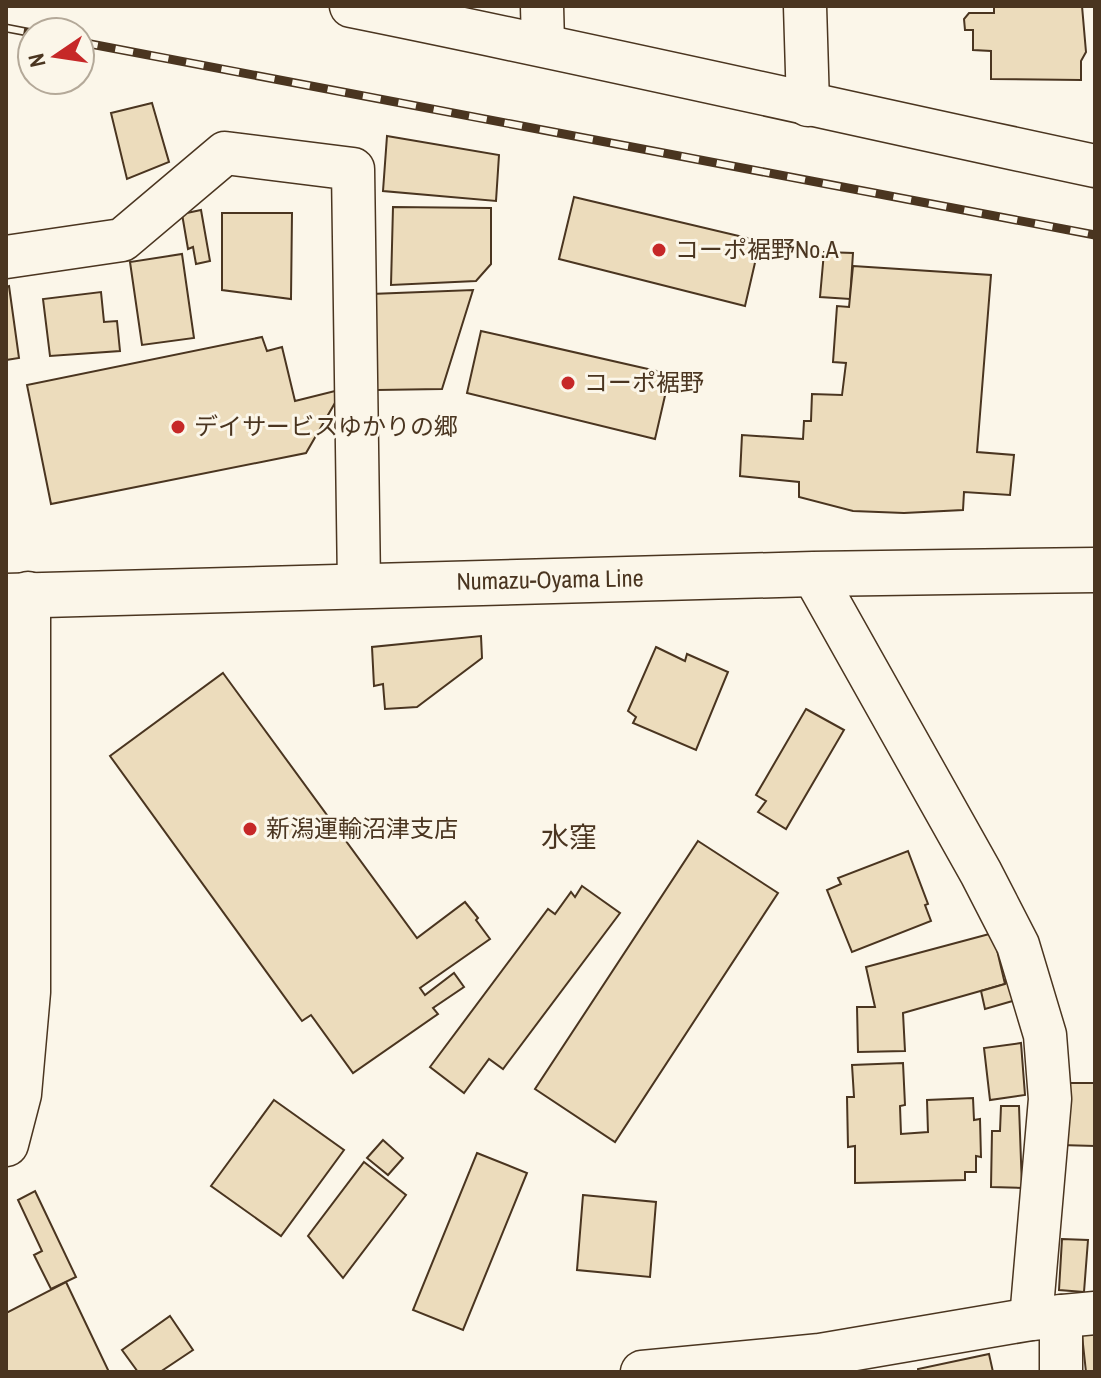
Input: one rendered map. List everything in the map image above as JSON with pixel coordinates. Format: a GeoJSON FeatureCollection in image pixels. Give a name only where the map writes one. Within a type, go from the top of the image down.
{"type":"FeatureCollection","features":[{"type":"Feature","properties":{"kind":"main road","name":"Numazu-Oyama Line"},"geometry":{"type":"LineString","coordinates":[[17,595],[813,574],[1095,570]]}},
{"type":"Feature","properties":{"kind":"main road"},"geometry":{"type":"LineString","coordinates":[[6,1144],[19,1094],[28,992],[17,595]]}},
{"type":"Feature","properties":{"kind":"street"},"geometry":{"type":"LineString","coordinates":[[351,6],[542,25],[808,105],[1095,166]]}},
{"type":"Feature","properties":{"kind":"street"},"geometry":{"type":"LineString","coordinates":[[805,6],[808,105]]}},
{"type":"Feature","properties":{"kind":"street"},"geometry":{"type":"LineString","coordinates":[[6,257],[122,240],[225,153],[353,169],[359,585]]}},
{"type":"Feature","properties":{"kind":"street"},"geometry":{"type":"LineString","coordinates":[[813,574],[1012,933],[1045,1035],[1062,1316],[1061,1372]]}},
{"type":"Feature","properties":{"kind":"street"},"geometry":{"type":"LineString","coordinates":[[642,1372],[820,1355],[1062,1316]]}},
{"type":"Feature","properties":{"kind":"building"},"geometry":{"type":"Polygon","coordinates":[[[994,6],[1082,6],[1086,52],[1081,61],[1081,80],[991,79],[991,51],[973,50],[973,30],[965,30],[964,19],[969,13],[994,13],[994,6]]]}},
{"type":"Feature","properties":{"kind":"building"},"geometry":{"type":"Polygon","coordinates":[[[152,103],[169,162],[127,179],[111,113],[152,103]]]}},
{"type":"Feature","properties":{"kind":"building"},"geometry":{"type":"Polygon","coordinates":[[[387,136],[499,155],[496,201],[383,191],[387,136]]]}},
{"type":"Feature","properties":{"kind":"building","name":"コーポ裾野No.A"},"geometry":{"type":"Polygon","coordinates":[[[574,197],[760,241],[745,306],[559,259],[574,197]]]}},
{"type":"Feature","properties":{"kind":"building"},"geometry":{"type":"Polygon","coordinates":[[[393,207],[491,208],[491,264],[476,281],[391,285],[393,207]]]}},
{"type":"Feature","properties":{"kind":"building"},"geometry":{"type":"Polygon","coordinates":[[[201,210],[210,261],[196,264],[193,247],[188,249],[182,214],[201,210]]]}},
{"type":"Feature","properties":{"kind":"building"},"geometry":{"type":"Polygon","coordinates":[[[222,213],[292,213],[291,299],[222,290],[222,213]]]}},
{"type":"Feature","properties":{"kind":"building"},"geometry":{"type":"Polygon","coordinates":[[[824,252],[853,253],[850,299],[820,297],[824,252]]]}},
{"type":"Feature","properties":{"kind":"building"},"geometry":{"type":"Polygon","coordinates":[[[182,254],[194,338],[142,345],[130,262],[182,254]]]}},
{"type":"Feature","properties":{"kind":"building"},"geometry":{"type":"Polygon","coordinates":[[[853,266],[991,275],[977,452],[1014,455],[1010,495],[964,492],[963,510],[904,513],[853,511],[799,497],[799,482],[740,476],[742,435],[803,439],[804,421],[811,421],[812,394],[842,395],[846,363],[833,362],[837,306],[849,307],[853,266]]]}},
{"type":"Feature","properties":{"kind":"building"},"geometry":{"type":"Polygon","coordinates":[[[9,286],[19,358],[6,360],[6,287],[9,286]]]}},
{"type":"Feature","properties":{"kind":"building"},"geometry":{"type":"Polygon","coordinates":[[[473,290],[442,389],[377,390],[371,294],[473,290]]]}},
{"type":"Feature","properties":{"kind":"building"},"geometry":{"type":"Polygon","coordinates":[[[101,292],[104,322],[117,321],[120,351],[50,356],[43,299],[101,292]]]}},
{"type":"Feature","properties":{"kind":"building","name":"コーポ裾野"},"geometry":{"type":"Polygon","coordinates":[[[481,331],[670,374],[655,439],[467,393],[481,331]]]}},
{"type":"Feature","properties":{"kind":"building","name":"デイサービスゆかりの郷"},"geometry":{"type":"Polygon","coordinates":[[[262,337],[267,351],[282,347],[295,401],[343,389],[306,453],[51,504],[27,385],[262,337]]]}},
{"type":"Feature","properties":{"kind":"building"},"geometry":{"type":"Polygon","coordinates":[[[481,636],[482,658],[417,707],[385,709],[383,684],[374,686],[372,647],[481,636]]]}},
{"type":"Feature","properties":{"kind":"building"},"geometry":{"type":"Polygon","coordinates":[[[656,647],[685,661],[687,654],[728,672],[696,750],[633,723],[636,717],[628,711],[656,647]]]}},
{"type":"Feature","properties":{"kind":"building","name":"新潟運輸沼津支店"},"geometry":{"type":"Polygon","coordinates":[[[223,673],[417,938],[465,902],[490,939],[420,988],[425,995],[454,973],[464,987],[433,1008],[438,1014],[353,1073],[311,1015],[302,1021],[110,756],[223,673]]]}},
{"type":"Feature","properties":{"kind":"building"},"geometry":{"type":"Polygon","coordinates":[[[806,709],[844,730],[786,829],[758,812],[766,801],[756,795],[806,709]]]}},
{"type":"Feature","properties":{"kind":"building"},"geometry":{"type":"Polygon","coordinates":[[[698,841],[778,893],[615,1142],[535,1089],[698,841]]]}},
{"type":"Feature","properties":{"kind":"building"},"geometry":{"type":"Polygon","coordinates":[[[908,851],[928,904],[925,905],[931,921],[852,952],[827,890],[841,884],[838,878],[908,851]]]}},
{"type":"Feature","properties":{"kind":"building"},"geometry":{"type":"Polygon","coordinates":[[[582,886],[620,913],[503,1069],[489,1059],[464,1093],[430,1067],[548,909],[555,914],[571,892],[575,897],[582,886]]]}},
{"type":"Feature","properties":{"kind":"building"},"geometry":{"type":"Polygon","coordinates":[[[993,933],[1005,984],[903,1013],[905,1051],[858,1052],[857,1007],[875,1007],[866,967],[993,933]]]}},
{"type":"Feature","properties":{"kind":"building"},"geometry":{"type":"Polygon","coordinates":[[[1011,978],[1016,1000],[985,1009],[981,991],[1005,984],[1005,980],[1011,978]]]}},
{"type":"Feature","properties":{"kind":"building"},"geometry":{"type":"Polygon","coordinates":[[[1021,1043],[1025,1095],[990,1100],[984,1048],[1021,1043]]]}},
{"type":"Feature","properties":{"kind":"building"},"geometry":{"type":"Polygon","coordinates":[[[903,1063],[905,1105],[900,1106],[901,1134],[928,1132],[927,1100],[973,1098],[974,1120],[980,1119],[981,1157],[976,1156],[976,1172],[965,1172],[965,1180],[855,1183],[855,1146],[848,1147],[847,1097],[854,1097],[852,1065],[903,1063]]]}},
{"type":"Feature","properties":{"kind":"building"},"geometry":{"type":"Polygon","coordinates":[[[1062,1083],[1095,1083],[1095,1146],[1060,1145],[1062,1083]]]}},
{"type":"Feature","properties":{"kind":"building"},"geometry":{"type":"Polygon","coordinates":[[[274,1100],[344,1150],[281,1236],[211,1186],[274,1100]]]}},
{"type":"Feature","properties":{"kind":"building"},"geometry":{"type":"Polygon","coordinates":[[[1001,1106],[1019,1106],[1022,1188],[991,1187],[992,1131],[1000,1131],[1001,1106]]]}},
{"type":"Feature","properties":{"kind":"building"},"geometry":{"type":"Polygon","coordinates":[[[383,1140],[403,1158],[388,1175],[367,1158],[383,1140]]]}},
{"type":"Feature","properties":{"kind":"building"},"geometry":{"type":"Polygon","coordinates":[[[477,1153],[527,1173],[463,1330],[413,1310],[477,1153]]]}},
{"type":"Feature","properties":{"kind":"building"},"geometry":{"type":"Polygon","coordinates":[[[364,1162],[406,1195],[343,1278],[308,1236],[364,1162]]]}},
{"type":"Feature","properties":{"kind":"building"},"geometry":{"type":"Polygon","coordinates":[[[35,1191],[76,1277],[51,1289],[34,1255],[42,1251],[18,1200],[35,1191]]]}},
{"type":"Feature","properties":{"kind":"building"},"geometry":{"type":"Polygon","coordinates":[[[583,1195],[656,1202],[650,1277],[577,1270],[583,1195]]]}},
{"type":"Feature","properties":{"kind":"building"},"geometry":{"type":"Polygon","coordinates":[[[1062,1239],[1088,1240],[1084,1292],[1059,1290],[1062,1239]]]}},
{"type":"Feature","properties":{"kind":"building"},"geometry":{"type":"Polygon","coordinates":[[[66,1282],[109,1372],[6,1372],[6,1313],[66,1282]]]}},
{"type":"Feature","properties":{"kind":"building"},"geometry":{"type":"Polygon","coordinates":[[[170,1316],[193,1350],[160,1372],[138,1372],[122,1350],[170,1316]]]}},
{"type":"Feature","properties":{"kind":"building"},"geometry":{"type":"Polygon","coordinates":[[[1095,1333],[1095,1372],[1086,1372],[1082,1335],[1095,1333]]]}},
{"type":"Feature","properties":{"kind":"building"},"geometry":{"type":"Polygon","coordinates":[[[989,1354],[993,1372],[918,1372],[918,1369],[989,1354]]]}},
{"type":"Feature","properties":{"kind":"railway"},"geometry":{"type":"LineString","coordinates":[[6,28],[16,30]]}},
{"type":"Feature","properties":{"kind":"railway"},"geometry":{"type":"LineString","coordinates":[[96,45],[1095,235]]}},
{"type":"Feature","properties":{"kind":"place","name":"コーポ裾野No.A"},"geometry":{"type":"Point","coordinates":[659,250]}},
{"type":"Feature","properties":{"kind":"place","name":"コーポ裾野"},"geometry":{"type":"Point","coordinates":[568,383]}},
{"type":"Feature","properties":{"kind":"place","name":"デイサービスゆかりの郷"},"geometry":{"type":"Point","coordinates":[178,427]}},
{"type":"Feature","properties":{"kind":"place","name":"新潟運輸沼津支店"},"geometry":{"type":"Point","coordinates":[250,829]}},
{"type":"Feature","properties":{"kind":"district","name":"水窪"},"geometry":{"type":"Point","coordinates":[569,837]}}]}
